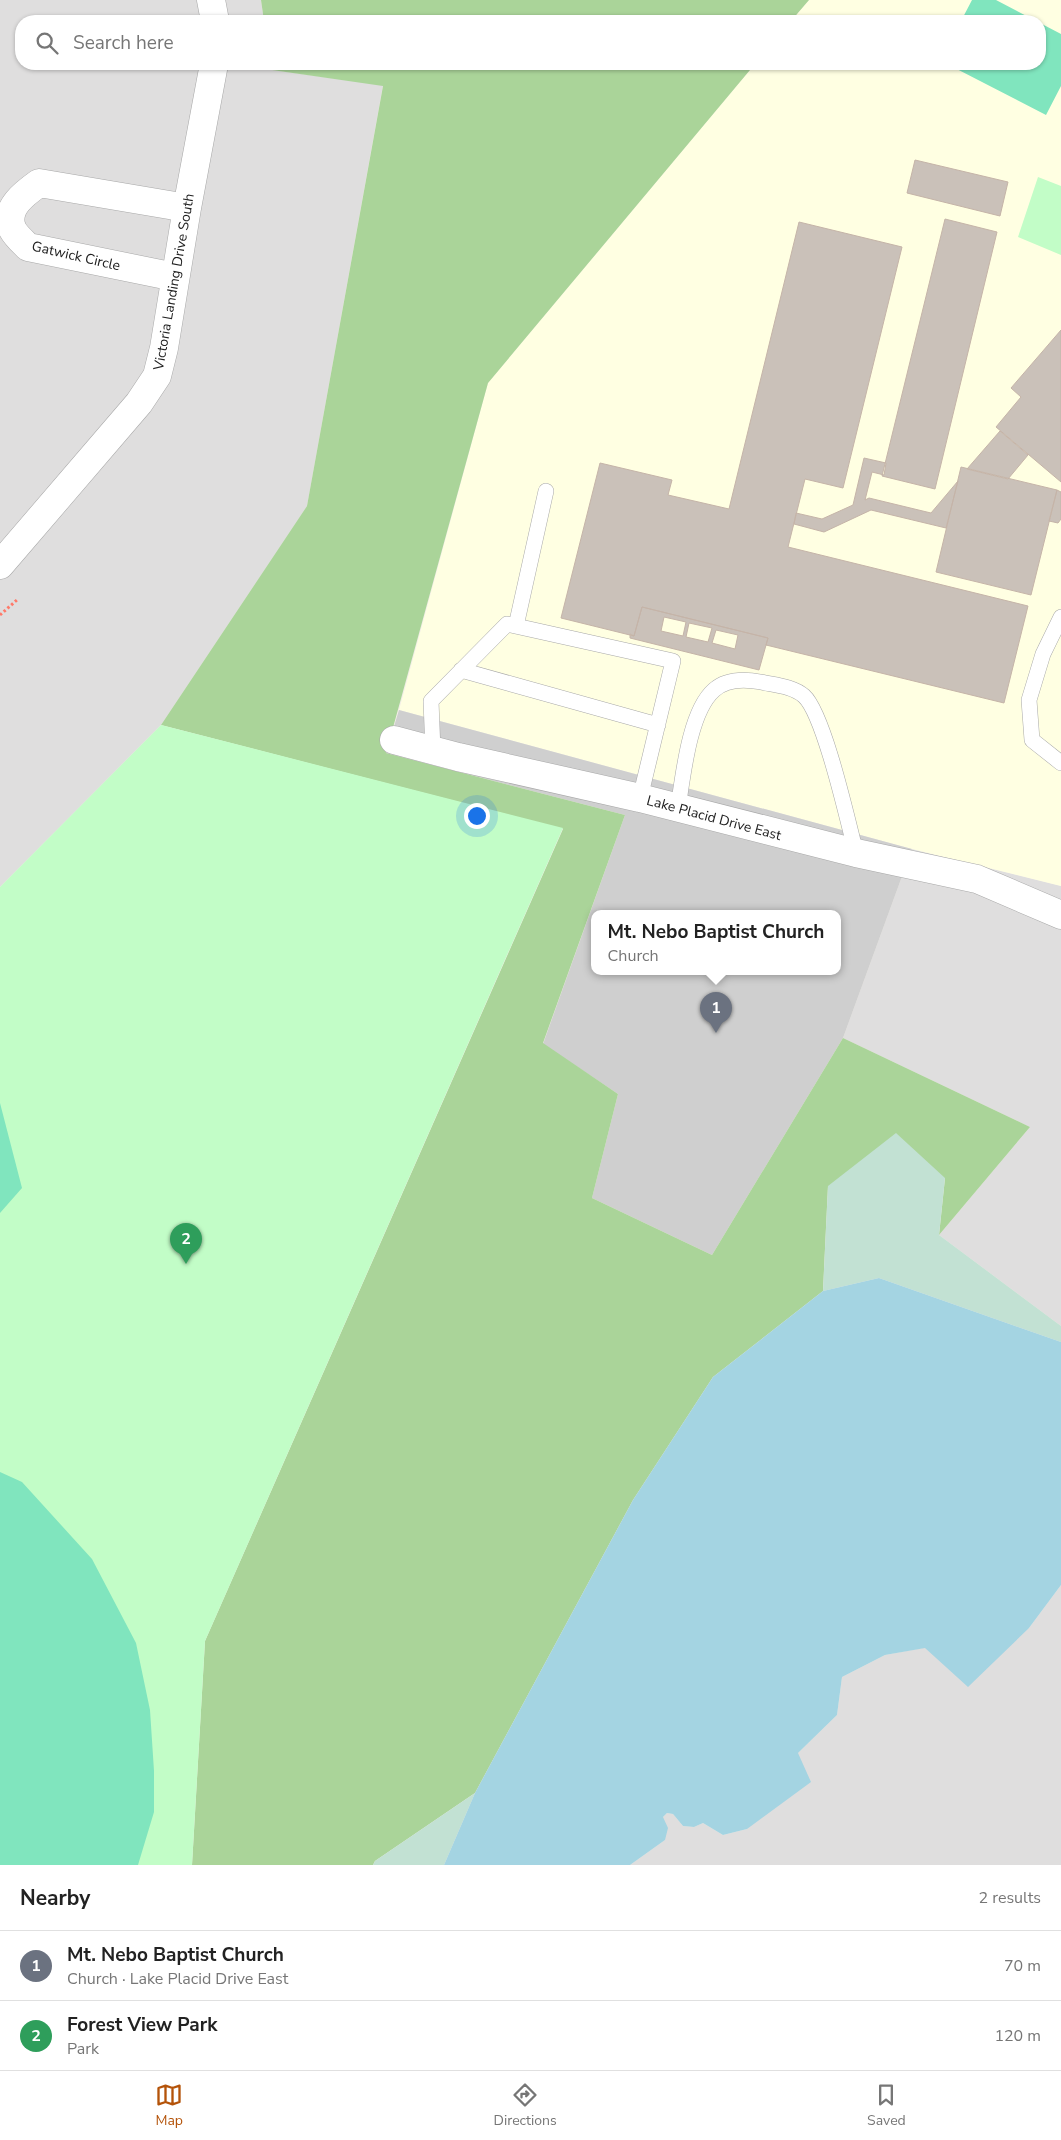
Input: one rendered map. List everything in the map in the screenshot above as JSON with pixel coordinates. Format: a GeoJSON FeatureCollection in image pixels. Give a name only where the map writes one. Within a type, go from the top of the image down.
{"type":"FeatureCollection","features":[{"type":"Feature","properties":{"kind":"street"},"geometry":{"type":"LineString","coordinates":[[210,0],[214,15]]}},
{"type":"Feature","properties":{"kind":"street","name":"Victoria Landing Drive South"},"geometry":{"type":"LineString","coordinates":[[0,565],[139,403],[157,376],[164,348],[174,277],[213,70]]}},
{"type":"Feature","properties":{"kind":"street","name":"Gatwick Circle"},"geometry":{"type":"LineString","coordinates":[[174,277],[28,247],[12,228],[11,210],[24,193],[39,183],[187,208]]}},
{"type":"Feature","properties":{"kind":"street","name":"Lake Placid Drive East"},"geometry":{"type":"LineString","coordinates":[[394,740],[433,751],[640,798],[856,853],[977,880],[1061,914]]}},
{"type":"Feature","properties":{"kind":"street"},"geometry":{"type":"LineString","coordinates":[[1033,902],[1061,893]]}},
{"type":"Feature","properties":{"kind":"lane"},"geometry":{"type":"LineString","coordinates":[[516,626],[546,491]]}},
{"type":"Feature","properties":{"kind":"lane"},"geometry":{"type":"LineString","coordinates":[[1061,616],[1043,654],[1029,700],[1032,740],[1061,762]]}},
{"type":"Feature","properties":{"kind":"lane"},"geometry":{"type":"LineString","coordinates":[[433,751],[431,701],[507,624],[673,661],[640,798]]}},
{"type":"Feature","properties":{"kind":"lane"},"geometry":{"type":"LineString","coordinates":[[462,670],[658,725]]}},
{"type":"Feature","properties":{"kind":"lane"},"geometry":{"type":"LineString","coordinates":[[678,808],[688,748],[699,711],[714,690],[731,681],[738,680],[751,680],[784,687],[804,696],[820,721],[856,853]]}},
{"type":"Feature","properties":{"kind":"path"},"geometry":{"type":"LineString","coordinates":[[0,615],[18,599]]}},
{"type":"Feature","properties":{"kind":"shaded area"},"geometry":{"type":"Polygon","coordinates":[[[0,0],[261,0],[263,15],[15,15],[15,70],[272,70],[383,85],[307,506],[161,725],[0,887],[0,0]]]}},
{"type":"Feature","properties":{"kind":"shaded area"},"geometry":{"type":"Polygon","coordinates":[[[809,0],[1061,0],[1061,886],[912,849],[399,710],[488,383],[750,70],[1046,70],[1046,15],[796,15],[809,0]]]}},
{"type":"Feature","properties":{"kind":"shaded area"},"geometry":{"type":"Polygon","coordinates":[[[399,710],[912,849],[843,1038],[712,1255],[592,1198],[618,1094],[543,1044],[625,815],[386,753],[399,710]]]}},
{"type":"Feature","properties":{"kind":"shaded area"},"geometry":{"type":"Polygon","coordinates":[[[912,849],[1061,886],[1061,1326],[939,1235],[1030,1127],[843,1038],[912,849]]]}},
{"type":"Feature","properties":{"kind":"shaded area"},"geometry":{"type":"Polygon","coordinates":[[[896,1133],[945,1178],[939,1235],[1061,1326],[1061,1342],[879,1278],[823,1291],[828,1186],[896,1133]]]}},
{"type":"Feature","properties":{"kind":"shaded area"},"geometry":{"type":"Polygon","coordinates":[[[1061,1585],[1061,1865],[630,1865],[665,1840],[663,1817],[667,1813],[673,1814],[683,1826],[694,1827],[703,1823],[723,1835],[747,1829],[798,1753],[837,1715],[842,1677],[885,1655],[1029,1628],[1061,1585]]]}},
{"type":"Feature","properties":{"kind":"shaded area"},"geometry":{"type":"Polygon","coordinates":[[[475,1793],[444,1865],[373,1865],[375,1861],[475,1793]]]}},
{"type":"Feature","properties":{"kind":"green space"},"geometry":{"type":"Polygon","coordinates":[[[261,0],[809,0],[796,15],[263,15],[261,0]]]}},
{"type":"Feature","properties":{"kind":"green space"},"geometry":{"type":"Polygon","coordinates":[[[972,0],[996,0],[1025,15],[964,15],[972,0]]]}},
{"type":"Feature","properties":{"kind":"green space"},"geometry":{"type":"Polygon","coordinates":[[[1046,26],[1061,34],[1061,86],[1046,115],[959,70],[1046,70],[1046,26]]]}},
{"type":"Feature","properties":{"kind":"green space"},"geometry":{"type":"Polygon","coordinates":[[[272,70],[750,70],[488,383],[386,753],[625,815],[543,1043],[618,1094],[592,1198],[712,1255],[843,1038],[1030,1127],[939,1235],[945,1178],[828,1186],[823,1291],[713,1377],[633,1500],[475,1793],[375,1861],[373,1865],[192,1865],[205,1641],[563,829],[161,725],[307,506],[383,86],[272,70]]]}},
{"type":"Feature","properties":{"kind":"green space"},"geometry":{"type":"Polygon","coordinates":[[[1038,177],[1061,186],[1061,255],[1018,237],[1038,177]]]}},
{"type":"Feature","properties":{"kind":"green space"},"geometry":{"type":"Polygon","coordinates":[[[161,725],[563,828],[205,1641],[192,1865],[0,1865],[0,887],[161,725]]]}},
{"type":"Feature","properties":{"kind":"green space"},"geometry":{"type":"Polygon","coordinates":[[[0,1103],[22,1188],[0,1213],[0,1103]]]}},
{"type":"Feature","properties":{"kind":"green space"},"geometry":{"type":"Polygon","coordinates":[[[0,1472],[22,1482],[92,1559],[136,1643],[150,1710],[154,1771],[154,1812],[138,1865],[0,1865],[0,1472]]]}},
{"type":"Feature","properties":{"kind":"water"},"geometry":{"type":"Polygon","coordinates":[[[879,1278],[1061,1342],[1061,1585],[1029,1628],[968,1687],[925,1648],[885,1655],[842,1677],[837,1715],[798,1753],[811,1782],[747,1829],[723,1835],[703,1823],[694,1827],[683,1826],[673,1814],[667,1813],[663,1817],[668,1828],[665,1840],[630,1865],[444,1865],[475,1793],[633,1500],[713,1377],[823,1291],[879,1278]]]}},
{"type":"Feature","properties":{"kind":"building"},"geometry":{"type":"Polygon","coordinates":[[[915,160],[1008,182],[1000,216],[907,193],[915,160]]]}},
{"type":"Feature","properties":{"kind":"building"},"geometry":{"type":"Polygon","coordinates":[[[945,219],[997,232],[935,489],[882,476],[945,219]]]}},
{"type":"Feature","properties":{"kind":"building"},"geometry":{"type":"Polygon","coordinates":[[[799,222],[902,247],[843,488],[805,479],[788,547],[1028,606],[1004,703],[766,645],[768,638],[642,607],[634,636],[561,618],[600,463],[672,480],[668,495],[729,509],[799,222]]]}},
{"type":"Feature","properties":{"kind":"building"},"geometry":{"type":"Polygon","coordinates":[[[1061,330],[1061,482],[996,427],[1021,397],[1011,388],[1061,330]]]}},
{"type":"Feature","properties":{"kind":"building"},"geometry":{"type":"Polygon","coordinates":[[[1000,431],[1028,455],[1008,479],[967,469],[1000,431]]]}},
{"type":"Feature","properties":{"kind":"building"},"geometry":{"type":"Polygon","coordinates":[[[864,458],[886,463],[884,475],[872,472],[865,500],[869,498],[931,513],[958,481],[946,528],[871,510],[824,532],[794,524],[796,513],[822,519],[853,505],[864,458]]]}},
{"type":"Feature","properties":{"kind":"building"},"geometry":{"type":"Polygon","coordinates":[[[961,467],[1057,490],[1031,595],[936,572],[961,467]]]}},
{"type":"Feature","properties":{"kind":"building"},"geometry":{"type":"Polygon","coordinates":[[[1057,490],[1061,492],[1061,519],[1058,523],[1049,521],[1057,490]]]}},
{"type":"Feature","properties":{"kind":"building"},"geometry":{"type":"Polygon","coordinates":[[[642,607],[768,638],[759,670],[630,638],[630,634],[634,636],[642,607]],[[664,617],[661,631],[683,636],[686,622],[664,617]],[[689,623],[686,637],[708,642],[712,628],[689,623]],[[716,630],[712,643],[735,649],[738,635],[716,630]]]}},
{"type":"Feature","properties":{"kind":"place","name":"Mt. Nebo Baptist Church"},"geometry":{"type":"Point","coordinates":[716,1033]}},
{"type":"Feature","properties":{"kind":"place","name":"Forest View Park"},"geometry":{"type":"Point","coordinates":[186,1264]}}]}
